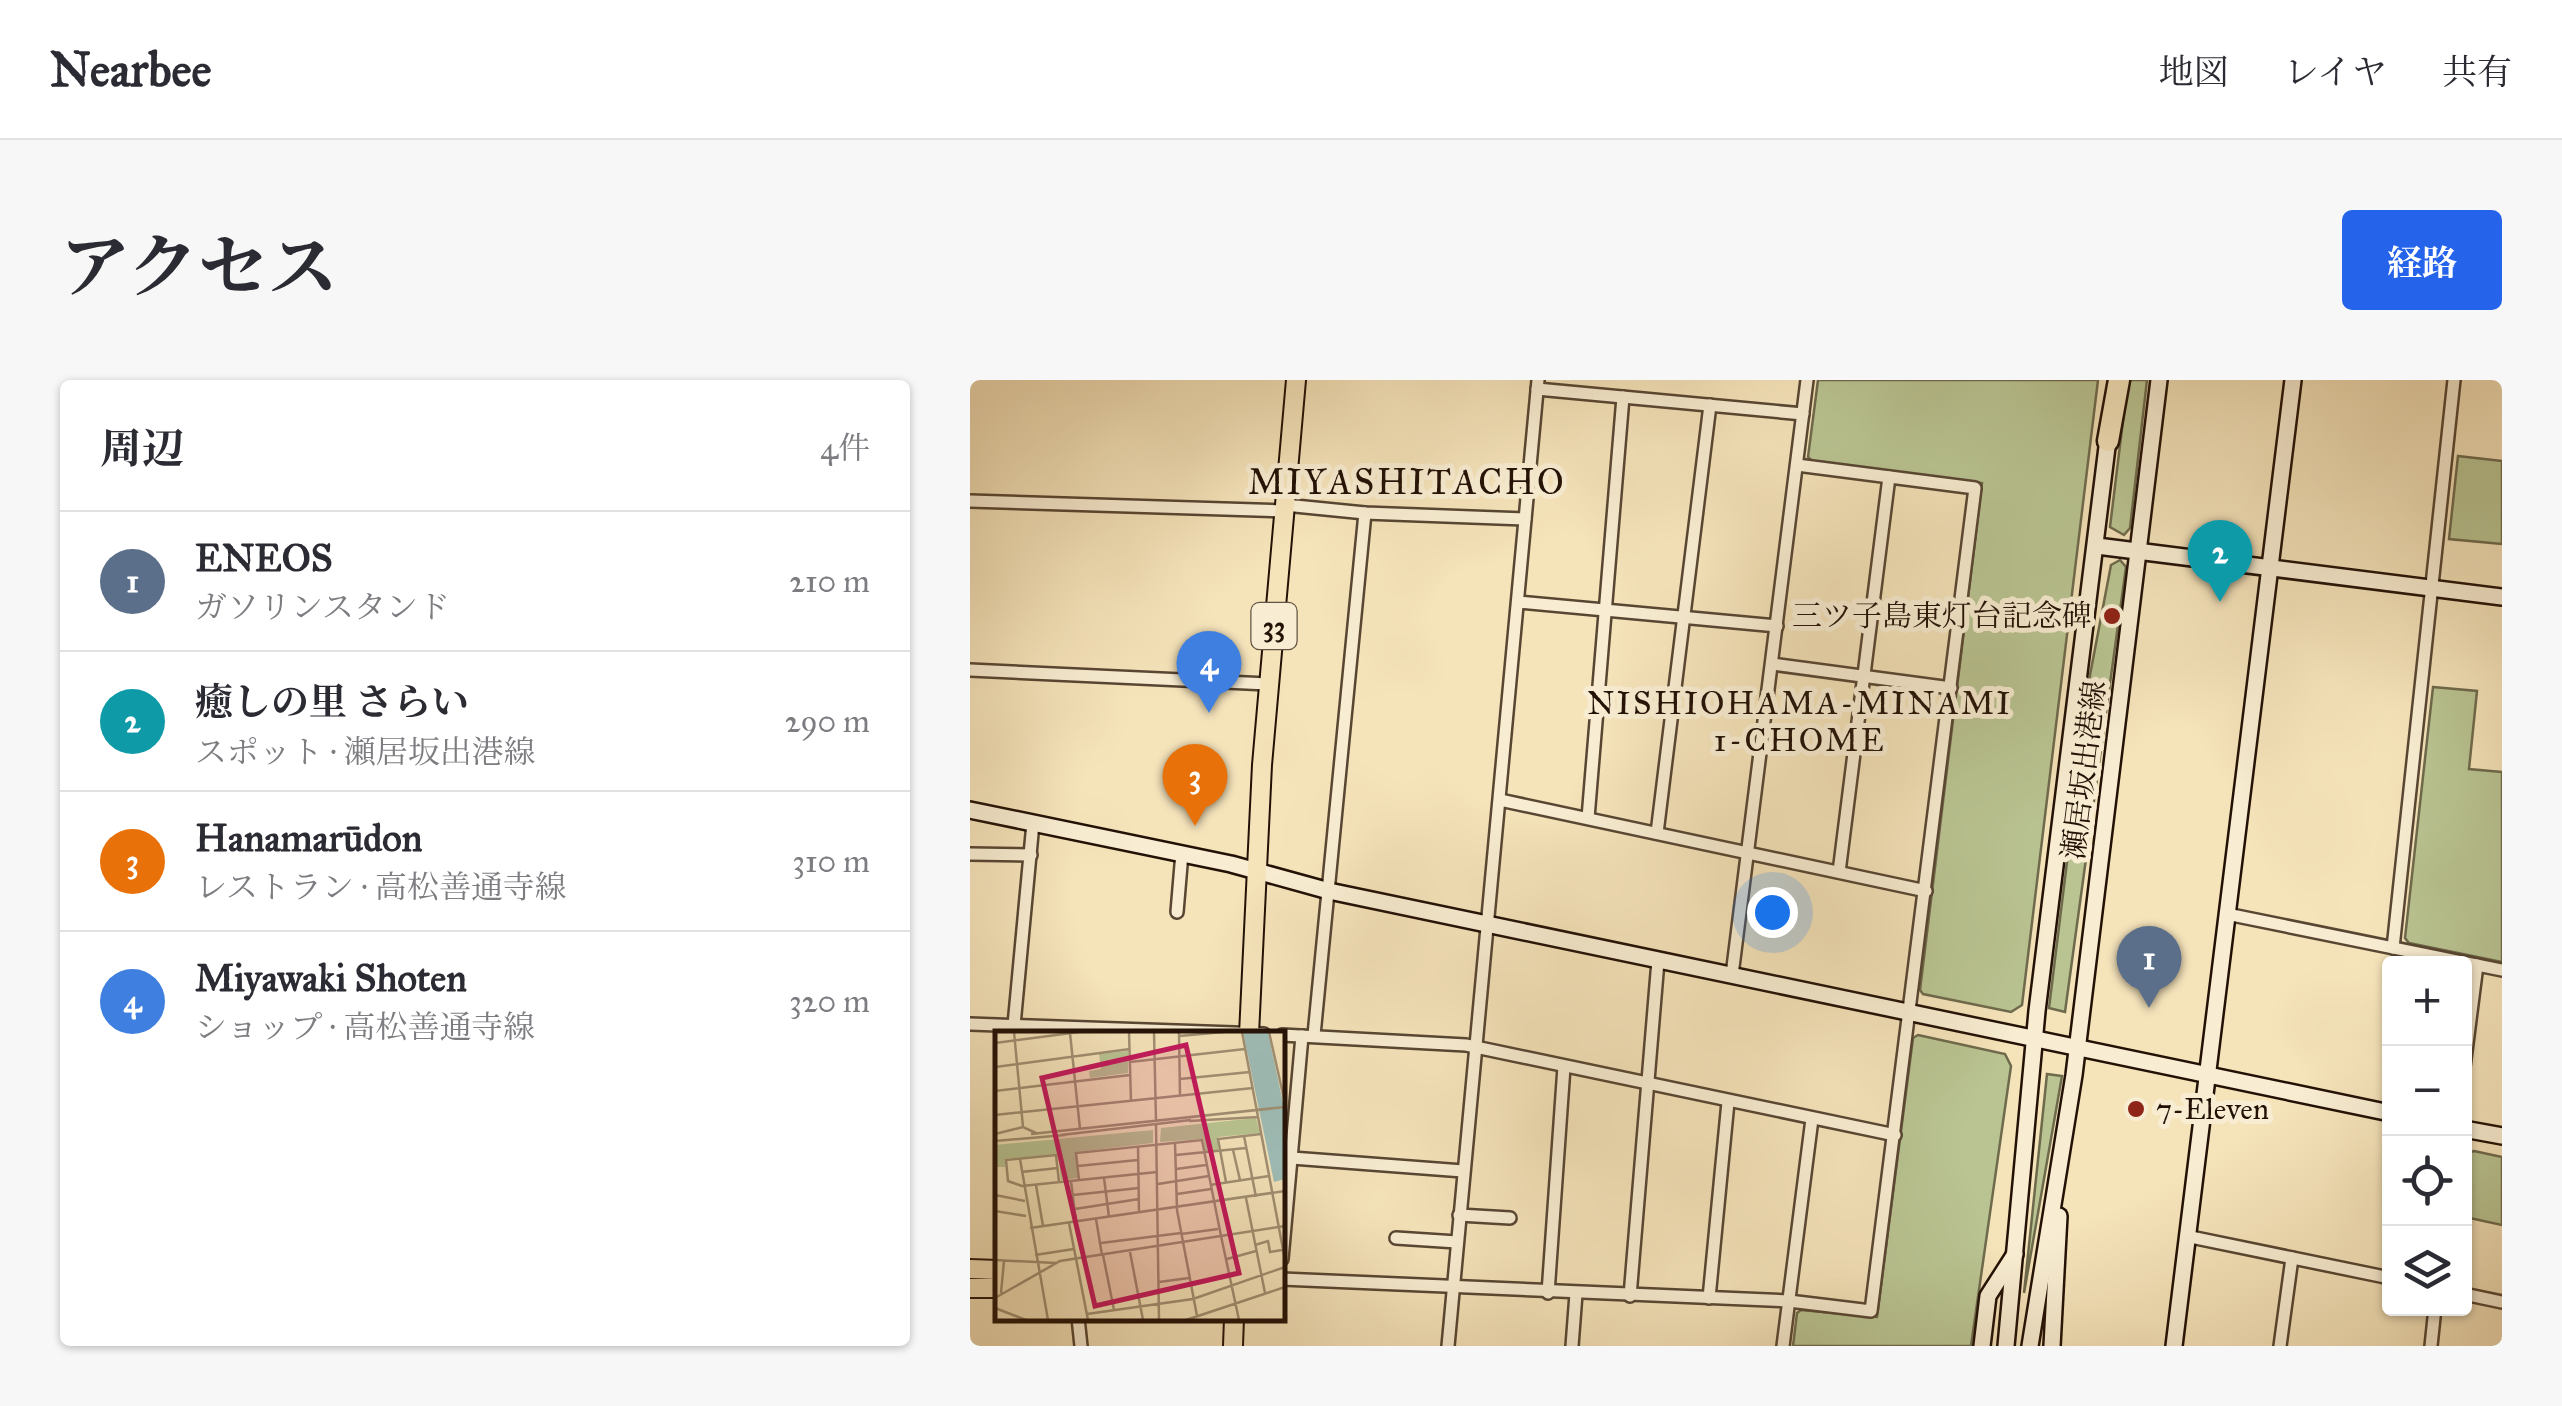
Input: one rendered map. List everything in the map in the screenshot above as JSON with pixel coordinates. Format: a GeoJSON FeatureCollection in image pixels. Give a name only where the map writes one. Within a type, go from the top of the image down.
{"type":"FeatureCollection","features":[{"type":"Feature","properties":{"kind":"highway"},"geometry":{"type":"LineString","coordinates":[[2108,442],[2118,380]]}},
{"type":"Feature","properties":{"kind":"main road","name":"33"},"geometry":{"type":"LineString","coordinates":[[1249,1031],[1268,684],[1296,380]]}},
{"type":"Feature","properties":{"kind":"main road","name":"瀬居坂出港線"},"geometry":{"type":"LineString","coordinates":[[2060,1162],[2159,380]]}},
{"type":"Feature","properties":{"kind":"main road"},"geometry":{"type":"LineString","coordinates":[[2174,1346],[2293,380]]}},
{"type":"Feature","properties":{"kind":"main road","name":"瀬居坂出港線"},"geometry":{"type":"LineString","coordinates":[[2006,1346],[2034,1039],[2108,442]]}},
{"type":"Feature","properties":{"kind":"main road"},"geometry":{"type":"LineString","coordinates":[[2097,546],[2502,596]]}},
{"type":"Feature","properties":{"kind":"main road"},"geometry":{"type":"LineString","coordinates":[[970,810],[1182,853],[1329,891],[1487,925],[2382,1111]]}},
{"type":"Feature","properties":{"kind":"main road"},"geometry":{"type":"LineString","coordinates":[[2472,1130],[2502,1136]]}},
{"type":"Feature","properties":{"kind":"main road"},"geometry":{"type":"LineString","coordinates":[[2030,1346],[2060,1162]]}},
{"type":"Feature","properties":{"kind":"main road"},"geometry":{"type":"LineString","coordinates":[[2052,1346],[2060,1162]]}},
{"type":"Feature","properties":{"kind":"main road"},"geometry":{"type":"LineString","coordinates":[[1982,1346],[1988,1296],[2015,1254]]}},
{"type":"Feature","properties":{"kind":"main road"},"geometry":{"type":"LineString","coordinates":[[970,1269],[995,1270]]}},
{"type":"Feature","properties":{"kind":"main road"},"geometry":{"type":"LineString","coordinates":[[1233,1346],[1234,1321]]}},
{"type":"Feature","properties":{"kind":"street"},"geometry":{"type":"LineString","coordinates":[[1732,975],[1807,380]]}},
{"type":"Feature","properties":{"kind":"street"},"geometry":{"type":"LineString","coordinates":[[2393,948],[2454,380]]}},
{"type":"Feature","properties":{"kind":"street"},"geometry":{"type":"LineString","coordinates":[[1448,1346],[1537,384],[1623,397],[1803,414]]}},
{"type":"Feature","properties":{"kind":"street"},"geometry":{"type":"LineString","coordinates":[[1588,818],[1623,397]]}},
{"type":"Feature","properties":{"kind":"street"},"geometry":{"type":"LineString","coordinates":[[1657,832],[1710,405]]}},
{"type":"Feature","properties":{"kind":"street"},"geometry":{"type":"LineString","coordinates":[[1285,1279],[1789,1300],[1871,1311],[1912,1013],[1975,488],[1797,465]]}},
{"type":"Feature","properties":{"kind":"street"},"geometry":{"type":"LineString","coordinates":[[1839,872],[1888,477]]}},
{"type":"Feature","properties":{"kind":"street"},"geometry":{"type":"LineString","coordinates":[[970,501],[1285,508],[1526,519]]}},
{"type":"Feature","properties":{"kind":"street"},"geometry":{"type":"LineString","coordinates":[[1285,1229],[1329,891],[1365,514]]}},
{"type":"Feature","properties":{"kind":"street"},"geometry":{"type":"LineString","coordinates":[[1518,602],[1777,626]]}},
{"type":"Feature","properties":{"kind":"street"},"geometry":{"type":"LineString","coordinates":[[1772,664],[1951,688]]}},
{"type":"Feature","properties":{"kind":"street"},"geometry":{"type":"LineString","coordinates":[[970,670],[1268,684]]}},
{"type":"Feature","properties":{"kind":"street"},"geometry":{"type":"LineString","coordinates":[[1500,800],[1926,891]]}},
{"type":"Feature","properties":{"kind":"street"},"geometry":{"type":"LineString","coordinates":[[1014,1025],[1033,823]]}},
{"type":"Feature","properties":{"kind":"street"},"geometry":{"type":"LineString","coordinates":[[1177,912],[1182,853]]}},
{"type":"Feature","properties":{"kind":"street"},"geometry":{"type":"LineString","coordinates":[[970,854],[1031,855]]}},
{"type":"Feature","properties":{"kind":"street"},"geometry":{"type":"LineString","coordinates":[[2227,914],[2502,970]]}},
{"type":"Feature","properties":{"kind":"street"},"geometry":{"type":"LineString","coordinates":[[1630,1296],[1658,960]]}},
{"type":"Feature","properties":{"kind":"street"},"geometry":{"type":"LineString","coordinates":[[2467,1046],[2477,965]]}},
{"type":"Feature","properties":{"kind":"street"},"geometry":{"type":"LineString","coordinates":[[970,1024],[1190,1031]]}},
{"type":"Feature","properties":{"kind":"street"},"geometry":{"type":"LineString","coordinates":[[1285,1035],[1473,1048],[1895,1135]]}},
{"type":"Feature","properties":{"kind":"street"},"geometry":{"type":"LineString","coordinates":[[1548,1293],[1564,1067]]}},
{"type":"Feature","properties":{"kind":"street"},"geometry":{"type":"LineString","coordinates":[[1709,1298],[1728,1102]]}},
{"type":"Feature","properties":{"kind":"street"},"geometry":{"type":"LineString","coordinates":[[1783,1346],[1812,1119]]}},
{"type":"Feature","properties":{"kind":"street"},"geometry":{"type":"LineString","coordinates":[[1292,1158],[1463,1171]]}},
{"type":"Feature","properties":{"kind":"street"},"geometry":{"type":"LineString","coordinates":[[1459,1216],[1510,1218]]}},
{"type":"Feature","properties":{"kind":"street"},"geometry":{"type":"LineString","coordinates":[[2186,1236],[2382,1276]]}},
{"type":"Feature","properties":{"kind":"street"},"geometry":{"type":"LineString","coordinates":[[1396,1238],[1457,1242]]}},
{"type":"Feature","properties":{"kind":"street"},"geometry":{"type":"LineString","coordinates":[[2280,1346],[2292,1258]]}},
{"type":"Feature","properties":{"kind":"street"},"geometry":{"type":"LineString","coordinates":[[1572,1346],[1576,1294]]}},
{"type":"Feature","properties":{"kind":"street"},"geometry":{"type":"LineString","coordinates":[[2472,1296],[2502,1302]]}},
{"type":"Feature","properties":{"kind":"street"},"geometry":{"type":"LineString","coordinates":[[2431,1346],[2435,1316]]}},
{"type":"Feature","properties":{"kind":"street"},"geometry":{"type":"LineString","coordinates":[[1078,1321],[1081,1346]]}},
{"type":"Feature","properties":{"kind":"green space"},"geometry":{"type":"Polygon","coordinates":[[[1818,380],[2098,380],[2022,1005],[2011,1012],[1923,994],[1920,990],[1982,483],[1812,461],[1808,457],[1818,380]]]}},
{"type":"Feature","properties":{"kind":"green space"},"geometry":{"type":"Polygon","coordinates":[[[2128,380],[2147,380],[2130,528],[2124,535],[2110,527],[2128,380]]]}},
{"type":"Feature","properties":{"kind":"green space"},"geometry":{"type":"Polygon","coordinates":[[[2458,456],[2502,461],[2502,544],[2449,539],[2458,456]]]}},
{"type":"Feature","properties":{"kind":"green space"},"geometry":{"type":"Polygon","coordinates":[[[2120,560],[2126,567],[2065,1012],[2049,1008],[2090,675],[2111,565],[2120,560]]]}},
{"type":"Feature","properties":{"kind":"green space"},"geometry":{"type":"Polygon","coordinates":[[[2433,687],[2477,691],[2469,769],[2502,772],[2502,962],[2409,943],[2405,938],[2433,687]]]}},
{"type":"Feature","properties":{"kind":"green space"},"geometry":{"type":"Polygon","coordinates":[[[1918,1035],[2005,1054],[2011,1066],[1971,1346],[1793,1346],[1797,1313],[1801,1310],[1877,1317],[1913,1038],[1918,1035]]]}},
{"type":"Feature","properties":{"kind":"green space"},"geometry":{"type":"Polygon","coordinates":[[[2047,1074],[2062,1076],[2024,1293],[2047,1074]]]}},
{"type":"Feature","properties":{"kind":"green space"},"geometry":{"type":"Polygon","coordinates":[[[2472,1152],[2502,1157],[2502,1225],[2472,1219],[2472,1152]]]}},
{"type":"Feature","properties":{"kind":"place","name":"癒しの里 さらい"},"geometry":{"type":"Point","coordinates":[2220,602]}},
{"type":"Feature","properties":{"kind":"place","name":"三ツ子島東灯台記念碑"},"geometry":{"type":"Point","coordinates":[2112,616]}},
{"type":"Feature","properties":{"kind":"place","name":"Miyawaki Shoten"},"geometry":{"type":"Point","coordinates":[1209,713]}},
{"type":"Feature","properties":{"kind":"place","name":"Hanamarūdon"},"geometry":{"type":"Point","coordinates":[1195,826]}},
{"type":"Feature","properties":{"kind":"place","name":"ENEOS"},"geometry":{"type":"Point","coordinates":[2149,1008]}},
{"type":"Feature","properties":{"kind":"place","name":"7-Eleven"},"geometry":{"type":"Point","coordinates":[2136,1109]}},
{"type":"Feature","properties":{"kind":"district","name":"MIYASHITACHO"},"geometry":{"type":"Point","coordinates":[1407,482]}},
{"type":"Feature","properties":{"kind":"district","name":"NISHIOHAMA-MINAMI 1-CHOME"},"geometry":{"type":"Point","coordinates":[1800,722]}}]}
